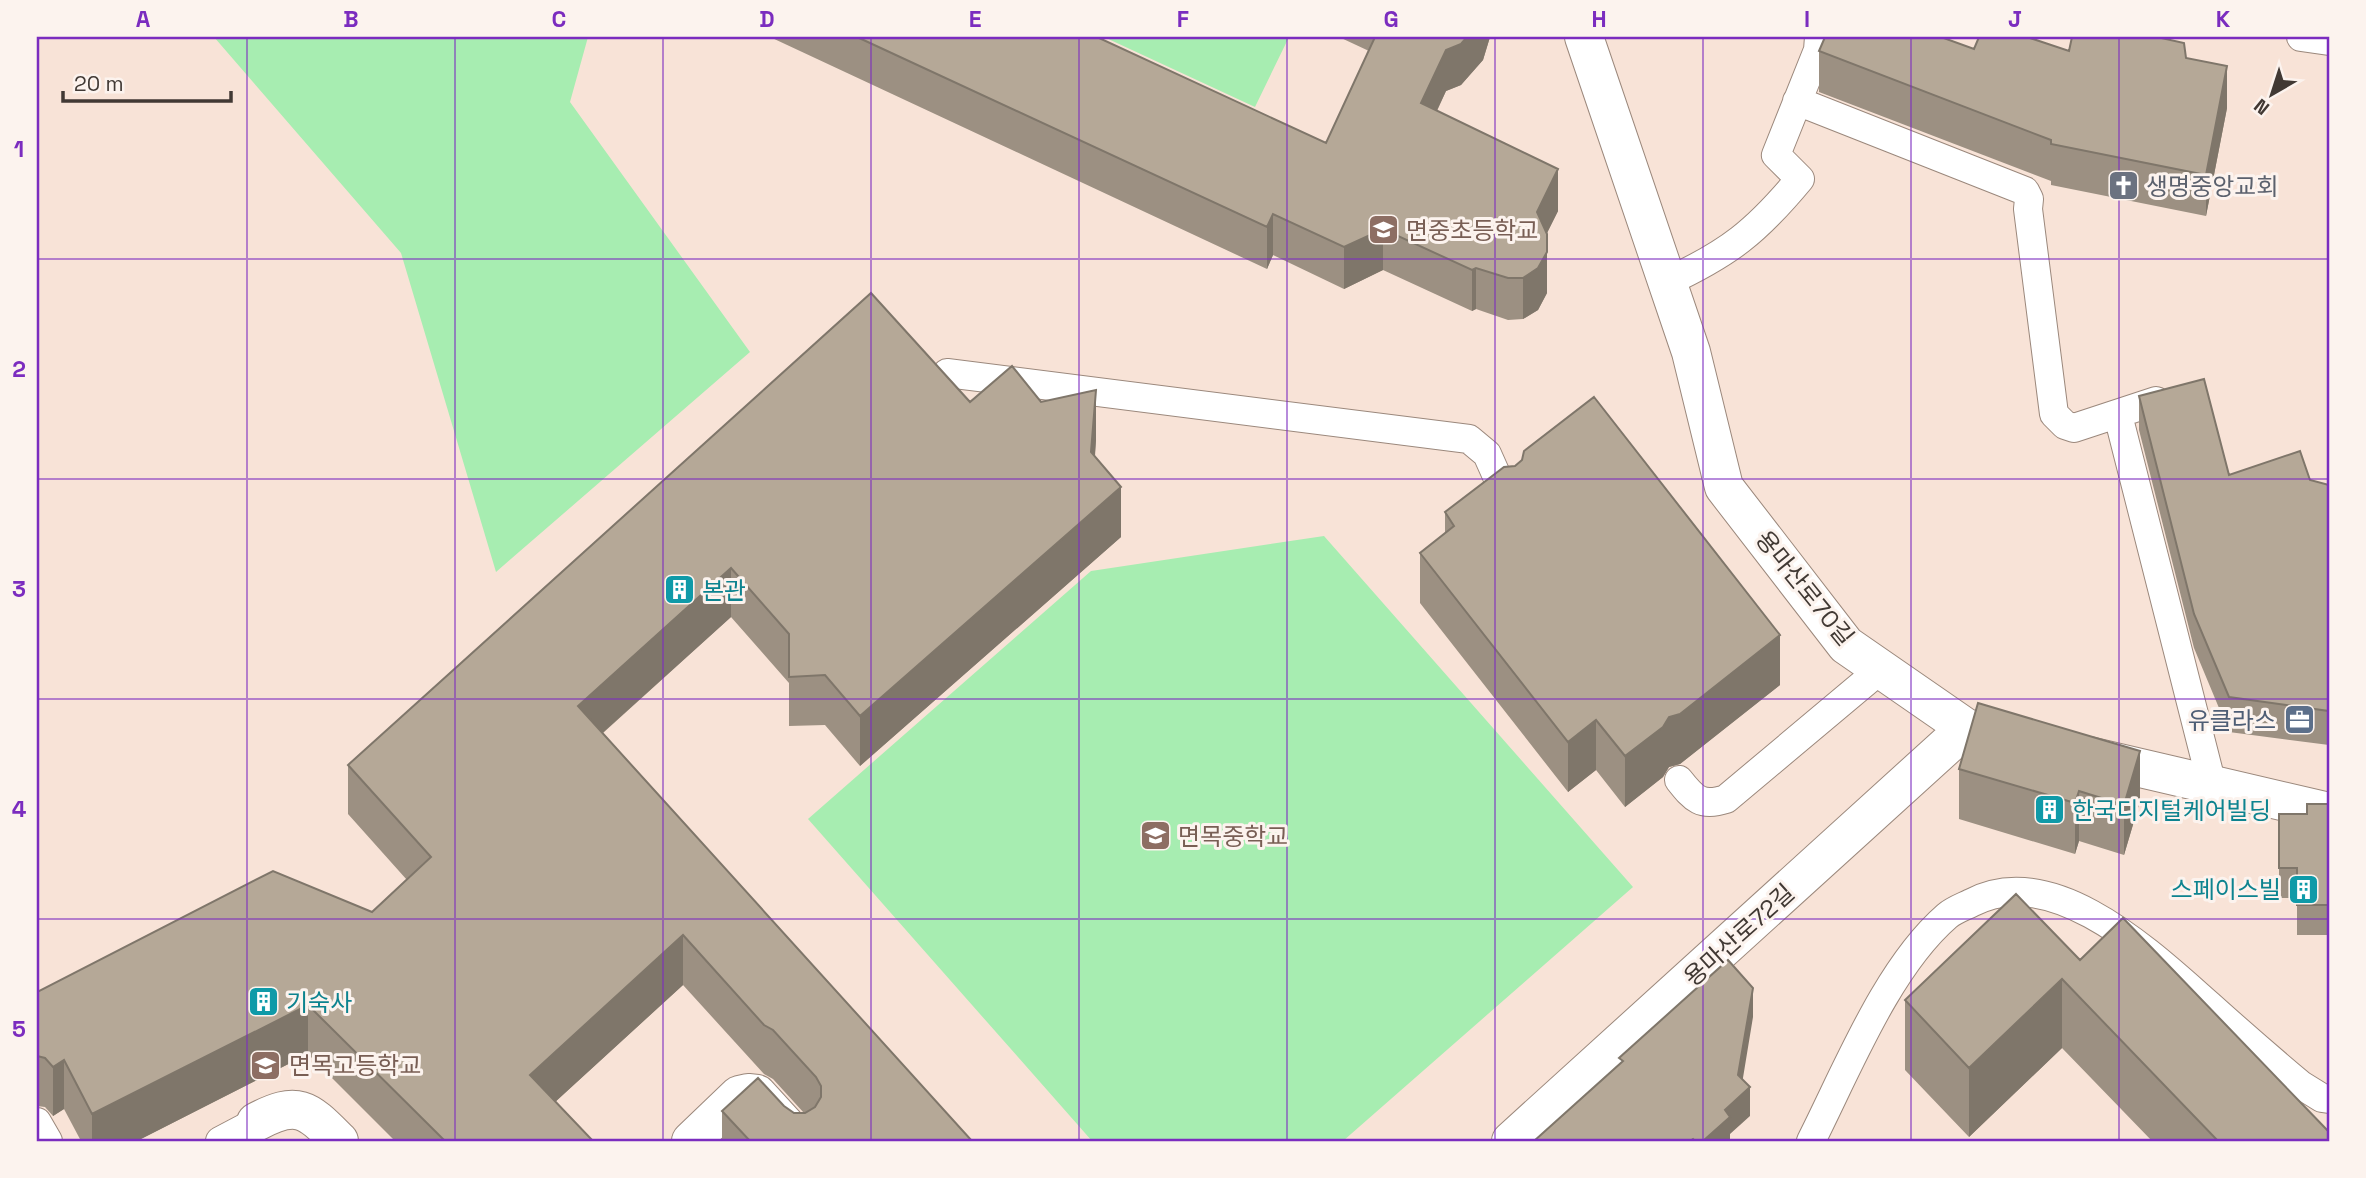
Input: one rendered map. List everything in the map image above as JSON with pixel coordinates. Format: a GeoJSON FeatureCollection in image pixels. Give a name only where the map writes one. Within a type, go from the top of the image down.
{"type":"FeatureCollection","features":[{"type":"Feature","properties":{"kind":"street","name":"용마산로70길"},"geometry":{"type":"LineString","coordinates":[[1584,37],[1691,352],[1724,487],[1846,645],[1966,728],[2329,812]]}},
{"type":"Feature","properties":{"kind":"street","name":"용마산로72길"},"geometry":{"type":"LineString","coordinates":[[1511,1141],[1966,728]]}},
{"type":"Feature","properties":{"kind":"street"},"geometry":{"type":"LineString","coordinates":[[691,1141],[739,1096],[748,1093],[757,1094],[800,1141]]}},
{"type":"Feature","properties":{"kind":"street"},"geometry":{"type":"LineString","coordinates":[[256,1122],[276,1111],[293,1109],[306,1112],[339,1141]]}},
{"type":"Feature","properties":{"kind":"lane"},"geometry":{"type":"LineString","coordinates":[[1667,282],[1698,268],[1740,241],[1771,214],[1800,179],[1776,155],[1818,50],[1819,37]]}},
{"type":"Feature","properties":{"kind":"lane"},"geometry":{"type":"LineString","coordinates":[[2301,37],[2329,41]]}},
{"type":"Feature","properties":{"kind":"lane"},"geometry":{"type":"LineString","coordinates":[[1797,101],[2025,191],[2029,199],[2028,209],[2054,414],[2065,425],[2074,428],[2156,401]]}},
{"type":"Feature","properties":{"kind":"lane"},"geometry":{"type":"LineString","coordinates":[[947,373],[1469,439],[1487,454],[1508,501]]}},
{"type":"Feature","properties":{"kind":"lane"},"geometry":{"type":"LineString","coordinates":[[2118,415],[2212,785]]}},
{"type":"Feature","properties":{"kind":"lane"},"geometry":{"type":"LineString","coordinates":[[1679,780],[1703,803],[1726,799],[1881,669]]}},
{"type":"Feature","properties":{"kind":"lane"},"geometry":{"type":"LineString","coordinates":[[1814,1140],[1884,995],[1922,943],[1949,914],[1984,896],[2016,891],[2049,897],[2113,927],[2154,957],[2301,1085],[2322,1098],[2329,1099]]}},
{"type":"Feature","properties":{"kind":"lane"},"geometry":{"type":"LineString","coordinates":[[37,1122],[48,1141]]}},
{"type":"Feature","properties":{"kind":"lane"},"geometry":{"type":"LineString","coordinates":[[220,1141],[256,1122]]}},
{"type":"Feature","properties":{"kind":"green space"},"geometry":{"type":"Polygon","coordinates":[[[214,37],[588,37],[570,102],[750,352],[496,572],[401,253],[214,37]]]}},
{"type":"Feature","properties":{"kind":"green space"},"geometry":{"type":"Polygon","coordinates":[[[1104,37],[1289,37],[1255,107],[1104,37]]]}},
{"type":"Feature","properties":{"kind":"green space"},"geometry":{"type":"Polygon","coordinates":[[[1324,536],[1633,887],[1343,1141],[1092,1141],[808,819],[1091,571],[1324,536]]]}},
{"type":"Feature","properties":{"kind":"building"},"geometry":{"type":"Polygon","coordinates":[[[857,37],[1097,37],[1326,143],[1375,37],[1467,37],[1461,44],[1446,50],[1421,103],[1558,169],[1537,212],[1547,234],[1547,252],[1538,268],[1523,278],[1508,278],[1476,268],[1472,270],[1383,229],[1344,247],[1273,214],[1267,227],[857,37]]]}},
{"type":"Feature","properties":{"kind":"building"},"geometry":{"type":"Polygon","coordinates":[[[1825,37],[1941,37],[1974,49],[1979,37],[2027,37],[2069,51],[2072,37],[2157,37],[2184,43],[2186,58],[2227,66],[2206,175],[2051,144],[2051,140],[1819,51],[1825,37]]]}},
{"type":"Feature","properties":{"kind":"building"},"geometry":{"type":"Polygon","coordinates":[[[871,293],[970,402],[1012,366],[1041,402],[1096,390],[1091,452],[1121,487],[860,716],[825,675],[789,677],[789,634],[731,568],[578,706],[972,1141],[750,1141],[722,1111],[758,1078],[794,1113],[805,1113],[815,1107],[821,1097],[821,1086],[816,1077],[773,1030],[764,1025],[683,935],[530,1075],[593,1141],[445,1141],[308,1005],[92,1114],[64,1060],[53,1067],[45,1058],[37,1056],[37,992],[273,871],[372,912],[431,857],[348,765],[871,293]]]}},
{"type":"Feature","properties":{"kind":"building"},"geometry":{"type":"Polygon","coordinates":[[[2204,379],[2229,475],[2300,451],[2310,480],[2329,485],[2329,711],[2229,697],[2194,614],[2139,396],[2204,379]]]}},
{"type":"Feature","properties":{"kind":"building"},"geometry":{"type":"Polygon","coordinates":[[[1594,397],[1780,635],[1680,714],[1669,717],[1663,727],[1625,756],[1596,720],[1568,742],[1420,553],[1454,526],[1445,512],[1504,467],[1515,466],[1522,460],[1524,451],[1594,397]]]}},
{"type":"Feature","properties":{"kind":"building"},"geometry":{"type":"Polygon","coordinates":[[[1978,703],[2140,751],[2124,805],[2079,791],[2075,803],[1959,769],[1978,703]]]}},
{"type":"Feature","properties":{"kind":"building"},"geometry":{"type":"Polygon","coordinates":[[[2307,804],[2329,804],[2329,905],[2297,905],[2297,868],[2279,868],[2279,814],[2307,814],[2307,804]]]}},
{"type":"Feature","properties":{"kind":"building"},"geometry":{"type":"Polygon","coordinates":[[[2016,894],[2080,960],[2123,918],[2329,1132],[2329,1141],[2218,1141],[2062,979],[1969,1068],[1905,1000],[2016,894]]]}},
{"type":"Feature","properties":{"kind":"building"},"geometry":{"type":"Polygon","coordinates":[[[1728,960],[1753,988],[1738,1075],[1750,1087],[1725,1110],[1730,1117],[1703,1141],[1534,1141],[1623,1061],[1619,1058],[1728,960]]]}},
{"type":"Feature","properties":{"kind":"place","name":"생명중앙교회"},"geometry":{"type":"Point","coordinates":[2123,186]}},
{"type":"Feature","properties":{"kind":"place","name":"면중초등학교"},"geometry":{"type":"Point","coordinates":[1383,230]}},
{"type":"Feature","properties":{"kind":"place","name":"본관"},"geometry":{"type":"Point","coordinates":[679,590]}},
{"type":"Feature","properties":{"kind":"place","name":"유클라스"},"geometry":{"type":"Point","coordinates":[2299,720]}},
{"type":"Feature","properties":{"kind":"place","name":"한국디지털케어빌딩"},"geometry":{"type":"Point","coordinates":[2049,810]}},
{"type":"Feature","properties":{"kind":"place","name":"면목중학교"},"geometry":{"type":"Point","coordinates":[1155,836]}},
{"type":"Feature","properties":{"kind":"place","name":"스페이스빌"},"geometry":{"type":"Point","coordinates":[2304,889]}},
{"type":"Feature","properties":{"kind":"place","name":"기숙사"},"geometry":{"type":"Point","coordinates":[263,1002]}},
{"type":"Feature","properties":{"kind":"place","name":"면목고등학교"},"geometry":{"type":"Point","coordinates":[266,1065]}}]}
